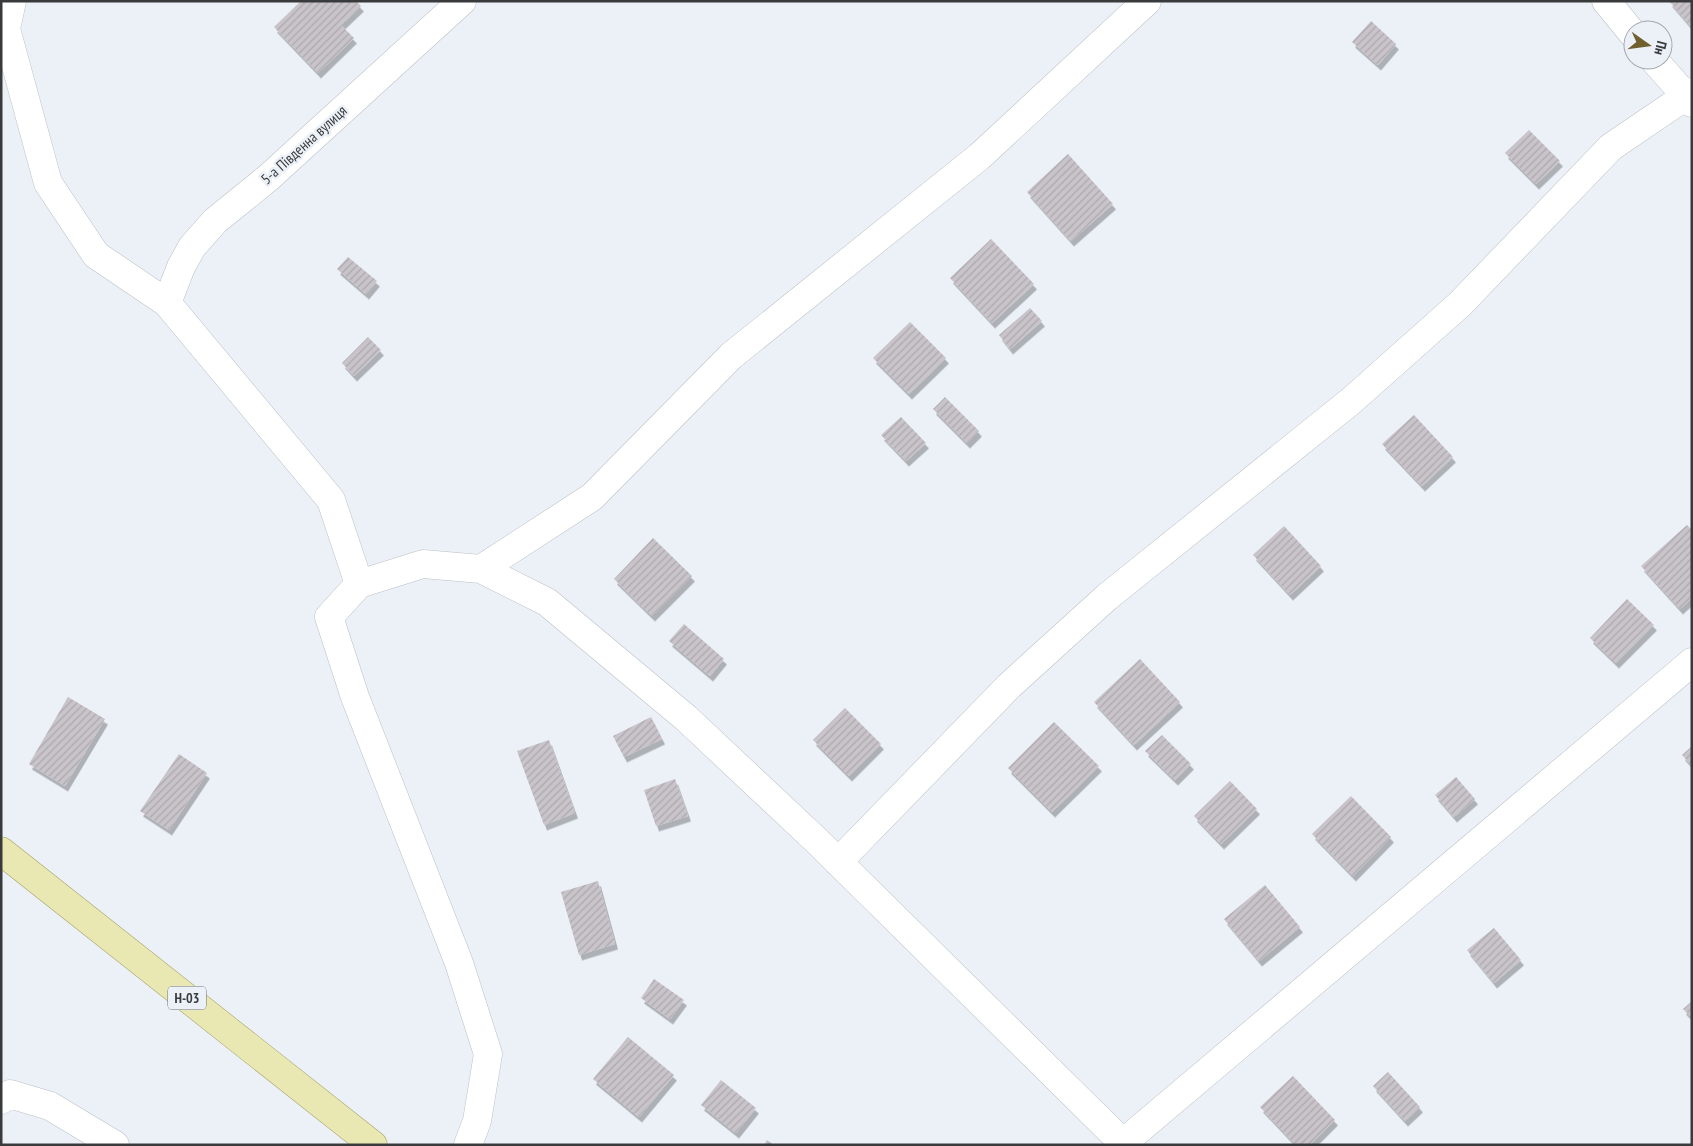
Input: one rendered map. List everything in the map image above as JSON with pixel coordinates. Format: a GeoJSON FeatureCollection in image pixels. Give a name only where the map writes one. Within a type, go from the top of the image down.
{"type":"FeatureCollection","features":[{"type":"Feature","properties":{"kind":"main road","name":"Н-03"},"geometry":{"type":"LineString","coordinates":[[1,851],[373,1145]]}},
{"type":"Feature","properties":{"kind":"street"},"geometry":{"type":"LineString","coordinates":[[12,1],[6,29],[48,183],[96,254],[167,303],[331,500],[359,584]]}},
{"type":"Feature","properties":{"kind":"street","name":"5-а Південна вулиця"},"geometry":{"type":"LineString","coordinates":[[167,303],[181,266],[192,247],[214,221],[268,178],[462,1]]}},
{"type":"Feature","properties":{"kind":"street"},"geometry":{"type":"LineString","coordinates":[[481,569],[592,497],[731,356],[980,156],[1147,1]]}},
{"type":"Feature","properties":{"kind":"street"},"geometry":{"type":"LineString","coordinates":[[1606,1],[1623,22]]}},
{"type":"Feature","properties":{"kind":"street"},"geometry":{"type":"LineString","coordinates":[[838,862],[1010,686],[1107,597],[1351,401],[1460,304],[1611,147],[1690,97],[1664,70]]}},
{"type":"Feature","properties":{"kind":"street"},"geometry":{"type":"LineString","coordinates":[[468,1145],[477,1121],[488,1054],[459,963],[355,697],[329,617],[359,584],[423,564],[481,569],[547,602],[686,718],[838,862],[1124,1144],[1692,662]]}},
{"type":"Feature","properties":{"kind":"street"},"geometry":{"type":"LineString","coordinates":[[1,1100],[10,1094],[50,1106],[115,1145]]}},
{"type":"Feature","properties":{"kind":"building"},"geometry":{"type":"Polygon","coordinates":[[[301,1],[356,1],[361,6],[341,25],[354,38],[318,73],[274,27],[301,1]]]}},
{"type":"Feature","properties":{"kind":"building"},"geometry":{"type":"Polygon","coordinates":[[[1669,1],[1692,1],[1692,28],[1669,1]]]}},
{"type":"Feature","properties":{"kind":"building"},"geometry":{"type":"Polygon","coordinates":[[[1371,21],[1396,44],[1378,65],[1352,42],[1371,21]]]}},
{"type":"Feature","properties":{"kind":"building"},"geometry":{"type":"Polygon","coordinates":[[[1529,130],[1560,161],[1536,184],[1505,153],[1529,130]]]}},
{"type":"Feature","properties":{"kind":"building"},"geometry":{"type":"Polygon","coordinates":[[[1068,154],[1113,204],[1071,241],[1027,192],[1068,154]]]}},
{"type":"Feature","properties":{"kind":"building"},"geometry":{"type":"Polygon","coordinates":[[[991,239],[1034,284],[992,323],[950,278],[991,239]]]}},
{"type":"Feature","properties":{"kind":"building"},"geometry":{"type":"Polygon","coordinates":[[[348,257],[377,281],[366,294],[337,269],[348,257]]]}},
{"type":"Feature","properties":{"kind":"building"},"geometry":{"type":"Polygon","coordinates":[[[1030,308],[1042,321],[1010,349],[999,335],[1030,308]]]}},
{"type":"Feature","properties":{"kind":"building"},"geometry":{"type":"Polygon","coordinates":[[[910,322],[946,358],[909,394],[873,358],[910,322]]]}},
{"type":"Feature","properties":{"kind":"building"},"geometry":{"type":"Polygon","coordinates":[[[368,337],[381,350],[354,376],[342,363],[368,337]]]}},
{"type":"Feature","properties":{"kind":"building"},"geometry":{"type":"Polygon","coordinates":[[[945,397],[979,431],[967,443],[933,409],[945,397]]]}},
{"type":"Feature","properties":{"kind":"building"},"geometry":{"type":"Polygon","coordinates":[[[1414,415],[1453,457],[1422,486],[1382,444],[1414,415]]]}},
{"type":"Feature","properties":{"kind":"building"},"geometry":{"type":"Polygon","coordinates":[[[901,417],[926,443],[906,461],[881,435],[901,417]]]}},
{"type":"Feature","properties":{"kind":"building"},"geometry":{"type":"Polygon","coordinates":[[[1687,525],[1692,530],[1692,598],[1680,609],[1641,566],[1687,525]]]}},
{"type":"Feature","properties":{"kind":"building"},"geometry":{"type":"Polygon","coordinates":[[[1284,526],[1321,566],[1290,595],[1253,555],[1284,526]]]}},
{"type":"Feature","properties":{"kind":"building"},"geometry":{"type":"Polygon","coordinates":[[[653,538],[692,576],[652,616],[614,579],[653,538]]]}},
{"type":"Feature","properties":{"kind":"building"},"geometry":{"type":"Polygon","coordinates":[[[1627,599],[1654,625],[1616,663],[1590,638],[1627,599]]]}},
{"type":"Feature","properties":{"kind":"building"},"geometry":{"type":"Polygon","coordinates":[[[684,624],[724,659],[710,676],[669,641],[684,624]]]}},
{"type":"Feature","properties":{"kind":"building"},"geometry":{"type":"Polygon","coordinates":[[[1140,659],[1180,702],[1134,745],[1094,702],[1140,659]]]}},
{"type":"Feature","properties":{"kind":"building"},"geometry":{"type":"Polygon","coordinates":[[[68,697],[105,719],[65,786],[29,764],[68,697]]]}},
{"type":"Feature","properties":{"kind":"building"},"geometry":{"type":"Polygon","coordinates":[[[845,708],[881,744],[849,776],[813,740],[845,708]]]}},
{"type":"Feature","properties":{"kind":"building"},"geometry":{"type":"Polygon","coordinates":[[[651,717],[662,739],[624,757],[613,736],[651,717]]]}},
{"type":"Feature","properties":{"kind":"building"},"geometry":{"type":"Polygon","coordinates":[[[1054,722],[1099,766],[1052,812],[1008,768],[1054,722]]]}},
{"type":"Feature","properties":{"kind":"building"},"geometry":{"type":"Polygon","coordinates":[[[1162,735],[1191,764],[1175,780],[1145,751],[1162,735]]]}},
{"type":"Feature","properties":{"kind":"building"},"geometry":{"type":"Polygon","coordinates":[[[549,740],[575,813],[544,825],[517,751],[549,740]]]}},
{"type":"Feature","properties":{"kind":"building"},"geometry":{"type":"Polygon","coordinates":[[[1692,746],[1692,766],[1682,755],[1692,746]]]}},
{"type":"Feature","properties":{"kind":"building"},"geometry":{"type":"Polygon","coordinates":[[[179,754],[207,773],[169,830],[140,811],[179,754]]]}},
{"type":"Feature","properties":{"kind":"building"},"geometry":{"type":"Polygon","coordinates":[[[1456,777],[1475,799],[1454,817],[1435,795],[1456,777]]]}},
{"type":"Feature","properties":{"kind":"building"},"geometry":{"type":"Polygon","coordinates":[[[675,779],[688,816],[656,826],[644,790],[675,779]]]}},
{"type":"Feature","properties":{"kind":"building"},"geometry":{"type":"Polygon","coordinates":[[[1230,781],[1257,809],[1221,844],[1194,816],[1230,781]]]}},
{"type":"Feature","properties":{"kind":"building"},"geometry":{"type":"Polygon","coordinates":[[[1351,796],[1391,837],[1353,876],[1312,834],[1351,796]]]}},
{"type":"Feature","properties":{"kind":"building"},"geometry":{"type":"Polygon","coordinates":[[[598,881],[615,944],[579,955],[561,892],[598,881]]]}},
{"type":"Feature","properties":{"kind":"building"},"geometry":{"type":"Polygon","coordinates":[[[1265,885],[1300,927],[1259,961],[1224,919],[1265,885]]]}},
{"type":"Feature","properties":{"kind":"building"},"geometry":{"type":"Polygon","coordinates":[[[1494,928],[1521,960],[1494,983],[1467,950],[1494,928]]]}},
{"type":"Feature","properties":{"kind":"building"},"geometry":{"type":"Polygon","coordinates":[[[654,979],[684,1000],[670,1019],[641,998],[654,979]]]}},
{"type":"Feature","properties":{"kind":"building"},"geometry":{"type":"Polygon","coordinates":[[[1692,1001],[1692,1018],[1683,1009],[1692,1001]]]}},
{"type":"Feature","properties":{"kind":"building"},"geometry":{"type":"Polygon","coordinates":[[[628,1037],[674,1075],[639,1117],[593,1079],[628,1037]]]}},
{"type":"Feature","properties":{"kind":"building"},"geometry":{"type":"Polygon","coordinates":[[[1388,1072],[1420,1107],[1405,1121],[1373,1086],[1388,1072]]]}},
{"type":"Feature","properties":{"kind":"building"},"geometry":{"type":"Polygon","coordinates":[[[1293,1076],[1335,1120],[1310,1145],[1296,1145],[1260,1107],[1293,1076]]]}},
{"type":"Feature","properties":{"kind":"building"},"geometry":{"type":"Polygon","coordinates":[[[721,1080],[756,1108],[736,1133],[701,1105],[721,1080]]]}},
{"type":"Feature","properties":{"kind":"building"},"geometry":{"type":"Polygon","coordinates":[[[767,1140],[774,1145],[764,1145],[767,1140]]]}}]}
